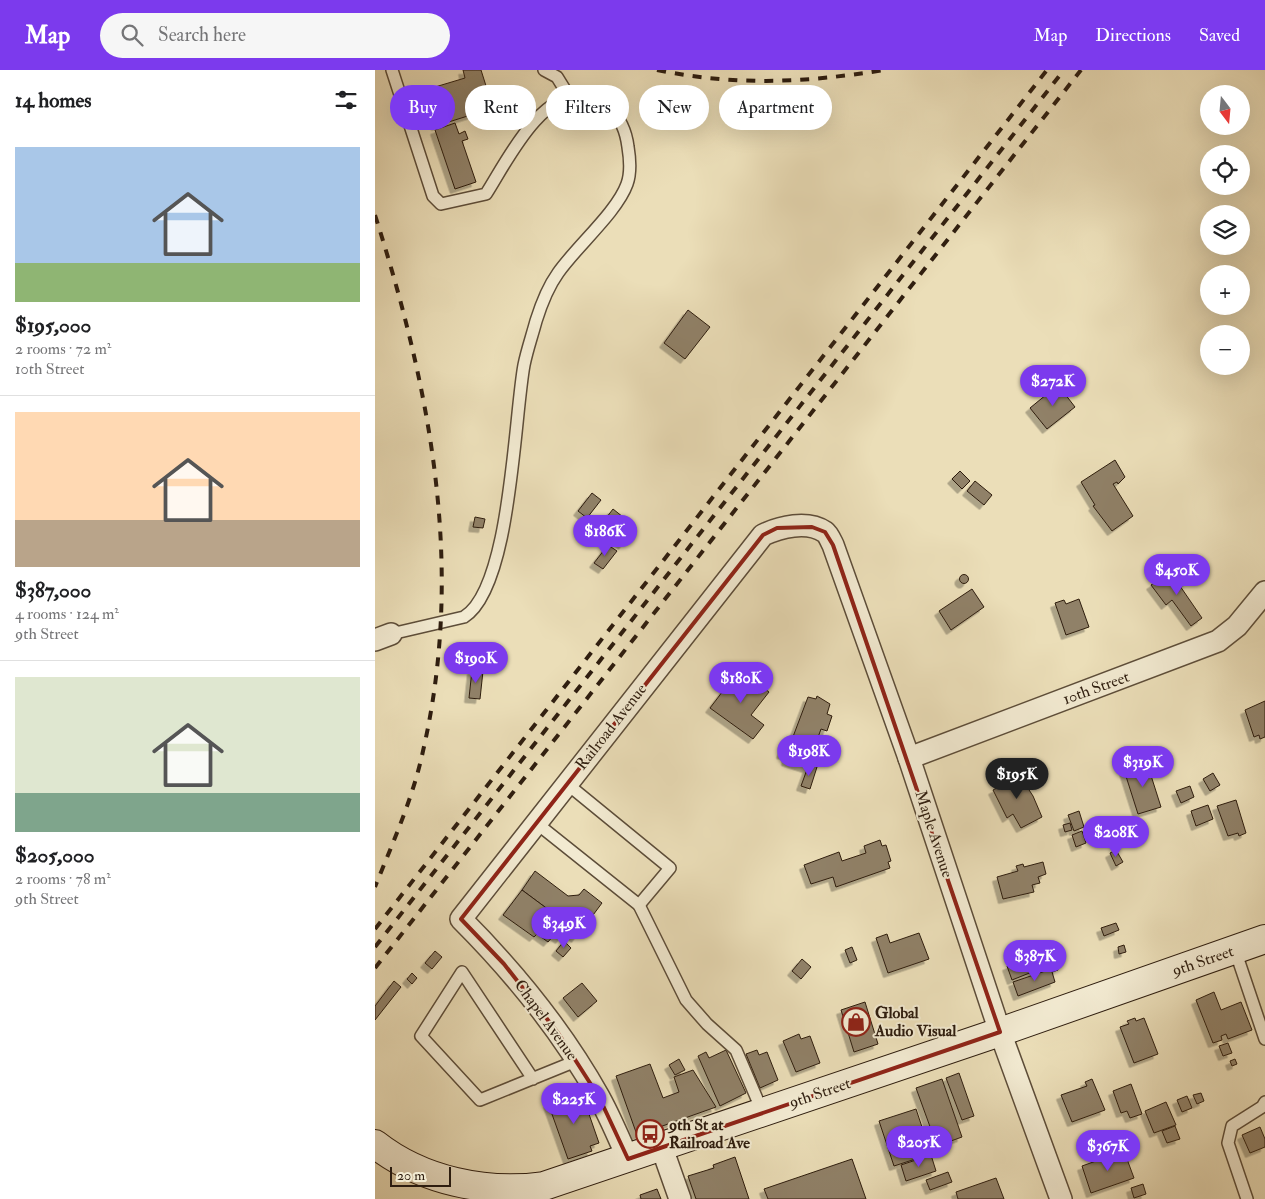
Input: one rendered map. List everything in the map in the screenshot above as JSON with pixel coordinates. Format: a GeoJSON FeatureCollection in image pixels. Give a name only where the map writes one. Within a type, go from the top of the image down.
{"type":"FeatureCollection","features":[{"type":"Feature","properties":{"kind":"main road","name":"9th Street"},"geometry":{"type":"LineString","coordinates":[[375,1144],[428,1173],[471,1186],[497,1190],[544,1186],[662,1148],[1265,939]]}},
{"type":"Feature","properties":{"kind":"street","name":"Maple Avenue"},"geometry":{"type":"LineString","coordinates":[[763,535],[777,528],[794,526],[812,528],[825,532],[833,545],[909,758],[1000,1032],[1061,1199]]}},
{"type":"Feature","properties":{"kind":"street","name":"Railroad Avenue"},"geometry":{"type":"LineString","coordinates":[[461,919],[535,822],[763,535]]}},
{"type":"Feature","properties":{"kind":"street","name":"10th Street"},"geometry":{"type":"LineString","coordinates":[[909,758],[1218,641],[1237,626],[1265,592]]}},
{"type":"Feature","properties":{"kind":"street","name":"Chapel Avenue"},"geometry":{"type":"LineString","coordinates":[[461,919],[492,950],[525,989],[576,1061],[599,1097],[628,1159]]}},
{"type":"Feature","properties":{"kind":"street"},"geometry":{"type":"LineString","coordinates":[[662,1148],[680,1199]]}},
{"type":"Feature","properties":{"kind":"lane"},"geometry":{"type":"LineString","coordinates":[[392,70],[433,196],[441,204],[486,194],[529,128],[546,110]]}},
{"type":"Feature","properties":{"kind":"lane"},"geometry":{"type":"LineString","coordinates":[[544,70],[557,77],[562,85]]}},
{"type":"Feature","properties":{"kind":"lane"},"geometry":{"type":"LineString","coordinates":[[383,637],[442,624],[464,617],[473,612],[486,587],[505,523],[524,365],[537,317],[556,275],[618,202],[627,184],[630,157],[625,130]]}},
{"type":"Feature","properties":{"kind":"lane"},"geometry":{"type":"LineString","coordinates":[[566,783],[670,868],[639,905]]}},
{"type":"Feature","properties":{"kind":"lane"},"geometry":{"type":"LineString","coordinates":[[535,822],[639,905],[685,1000],[707,1024],[736,1050],[763,1113]]}},
{"type":"Feature","properties":{"kind":"lane"},"geometry":{"type":"LineString","coordinates":[[1235,950],[1265,1039]]}},
{"type":"Feature","properties":{"kind":"lane"},"geometry":{"type":"LineString","coordinates":[[533,1078],[461,972],[421,1036],[480,1100],[576,1061]]}},
{"type":"Feature","properties":{"kind":"lane"},"geometry":{"type":"LineString","coordinates":[[1247,1199],[1228,1143],[1232,1126],[1262,1107],[1265,1102]]}},
{"type":"Feature","properties":{"kind":"highlighted area"},"geometry":{"type":"Polygon","coordinates":[[[812,527],[825,532],[833,545],[1000,1032],[628,1159],[599,1097],[558,1033],[504,964],[461,919],[763,535],[777,528],[812,527]]]}},
{"type":"Feature","properties":{"kind":"building"},"geometry":{"type":"Polygon","coordinates":[[[463,70],[481,70],[486,85],[465,85],[465,117],[455,120],[455,85],[442,85],[465,78],[463,70]]]}},
{"type":"Feature","properties":{"kind":"building"},"geometry":{"type":"Polygon","coordinates":[[[455,123],[459,134],[465,131],[468,139],[462,141],[476,182],[455,189],[435,130],[455,130],[455,123]]]}},
{"type":"Feature","properties":{"kind":"building"},"geometry":{"type":"Polygon","coordinates":[[[688,310],[710,327],[685,359],[664,343],[688,310]]]}},
{"type":"Feature","properties":{"kind":"building"},"geometry":{"type":"Polygon","coordinates":[[[1058,385],[1075,407],[1047,429],[1030,408],[1058,385]]]}},
{"type":"Feature","properties":{"kind":"building"},"geometry":{"type":"Polygon","coordinates":[[[1115,460],[1125,477],[1118,484],[1117,482],[1113,484],[1133,516],[1112,531],[1093,506],[1095,505],[1081,482],[1115,460]]]}},
{"type":"Feature","properties":{"kind":"building"},"geometry":{"type":"Polygon","coordinates":[[[960,471],[970,481],[962,489],[952,479],[960,471]]]}},
{"type":"Feature","properties":{"kind":"building"},"geometry":{"type":"Polygon","coordinates":[[[975,481],[992,495],[984,505],[967,491],[975,481]]]}},
{"type":"Feature","properties":{"kind":"building"},"geometry":{"type":"Polygon","coordinates":[[[592,493],[601,500],[587,518],[578,511],[592,493]]]}},
{"type":"Feature","properties":{"kind":"building"},"geometry":{"type":"Polygon","coordinates":[[[613,509],[623,517],[610,534],[600,526],[613,509]]]}},
{"type":"Feature","properties":{"kind":"building"},"geometry":{"type":"Polygon","coordinates":[[[475,517],[485,519],[483,528],[473,527],[475,517]]]}},
{"type":"Feature","properties":{"kind":"building"},"geometry":{"type":"Polygon","coordinates":[[[626,520],[636,527],[623,545],[613,537],[626,520]]]}},
{"type":"Feature","properties":{"kind":"building"},"geometry":{"type":"Polygon","coordinates":[[[608,545],[617,551],[603,569],[594,563],[608,545]]]}},
{"type":"Feature","properties":{"kind":"building"},"geometry":{"type":"Polygon","coordinates":[[[1170,572],[1175,578],[1182,573],[1188,581],[1180,586],[1202,618],[1191,626],[1172,600],[1166,605],[1151,585],[1170,572]]]}},
{"type":"Feature","properties":{"kind":"building"},"geometry":{"type":"Polygon","coordinates":[[[964,574],[969,579],[964,584],[959,579],[964,574]]]}},
{"type":"Feature","properties":{"kind":"building"},"geometry":{"type":"Polygon","coordinates":[[[972,589],[984,607],[951,630],[939,611],[972,589]]]}},
{"type":"Feature","properties":{"kind":"building"},"geometry":{"type":"Polygon","coordinates":[[[1079,599],[1089,627],[1066,635],[1055,603],[1064,600],[1066,604],[1079,599]]]}},
{"type":"Feature","properties":{"kind":"building"},"geometry":{"type":"Polygon","coordinates":[[[472,670],[483,671],[480,699],[469,698],[472,670]]]}},
{"type":"Feature","properties":{"kind":"building"},"geometry":{"type":"Polygon","coordinates":[[[739,670],[769,692],[751,715],[764,725],[753,739],[710,708],[739,670]]]}},
{"type":"Feature","properties":{"kind":"building"},"geometry":{"type":"Polygon","coordinates":[[[817,696],[830,704],[827,714],[832,716],[827,731],[821,729],[807,768],[786,761],[787,755],[781,754],[786,740],[791,742],[808,697],[816,699],[817,696]]]}},
{"type":"Feature","properties":{"kind":"building"},"geometry":{"type":"Polygon","coordinates":[[[1265,701],[1265,737],[1260,739],[1259,735],[1254,737],[1245,710],[1265,701]]]}},
{"type":"Feature","properties":{"kind":"building"},"geometry":{"type":"Polygon","coordinates":[[[1147,763],[1161,807],[1138,814],[1124,770],[1147,763]]]}},
{"type":"Feature","properties":{"kind":"building"},"geometry":{"type":"Polygon","coordinates":[[[809,764],[817,767],[810,789],[801,786],[809,764]]]}},
{"type":"Feature","properties":{"kind":"building"},"geometry":{"type":"Polygon","coordinates":[[[1016,770],[1033,796],[1042,817],[1021,828],[1013,814],[1007,818],[993,790],[1001,786],[998,780],[1016,770]]]}},
{"type":"Feature","properties":{"kind":"building"},"geometry":{"type":"Polygon","coordinates":[[[1213,773],[1220,785],[1210,791],[1203,779],[1213,773]]]}},
{"type":"Feature","properties":{"kind":"building"},"geometry":{"type":"Polygon","coordinates":[[[1190,786],[1194,797],[1181,803],[1176,791],[1190,786]]]}},
{"type":"Feature","properties":{"kind":"building"},"geometry":{"type":"Polygon","coordinates":[[[1236,800],[1246,833],[1239,836],[1238,833],[1228,836],[1217,806],[1236,800]]]}},
{"type":"Feature","properties":{"kind":"building"},"geometry":{"type":"Polygon","coordinates":[[[1208,805],[1213,819],[1196,826],[1191,811],[1208,805]]]}},
{"type":"Feature","properties":{"kind":"building"},"geometry":{"type":"Polygon","coordinates":[[[1079,811],[1084,827],[1074,831],[1068,815],[1079,811]]]}},
{"type":"Feature","properties":{"kind":"building"},"geometry":{"type":"Polygon","coordinates":[[[1070,823],[1072,830],[1065,832],[1063,825],[1070,823]]]}},
{"type":"Feature","properties":{"kind":"building"},"geometry":{"type":"Polygon","coordinates":[[[1082,831],[1086,843],[1076,847],[1072,835],[1082,831]]]}},
{"type":"Feature","properties":{"kind":"building"},"geometry":{"type":"Polygon","coordinates":[[[880,840],[882,846],[886,845],[891,861],[888,862],[890,868],[836,887],[833,877],[811,884],[804,865],[839,852],[842,861],[866,853],[864,846],[880,840]]]}},
{"type":"Feature","properties":{"kind":"building"},"geometry":{"type":"Polygon","coordinates":[[[1116,850],[1123,862],[1116,866],[1110,853],[1116,850]]]}},
{"type":"Feature","properties":{"kind":"building"},"geometry":{"type":"Polygon","coordinates":[[[1043,862],[1046,874],[1038,877],[1040,883],[1032,885],[1034,892],[1003,899],[997,877],[1018,871],[1016,866],[1023,864],[1024,867],[1043,862]]]}},
{"type":"Feature","properties":{"kind":"building"},"geometry":{"type":"Polygon","coordinates":[[[535,871],[568,896],[579,895],[584,889],[602,903],[576,938],[549,918],[553,913],[522,890],[535,871]]]}},
{"type":"Feature","properties":{"kind":"building"},"geometry":{"type":"Polygon","coordinates":[[[522,890],[553,913],[549,918],[567,931],[560,939],[554,935],[548,942],[537,934],[534,937],[503,915],[522,890]]]}},
{"type":"Feature","properties":{"kind":"building"},"geometry":{"type":"Polygon","coordinates":[[[1116,923],[1119,930],[1104,936],[1101,928],[1116,923]]]}},
{"type":"Feature","properties":{"kind":"building"},"geometry":{"type":"Polygon","coordinates":[[[919,933],[929,959],[888,973],[876,938],[887,934],[890,943],[919,933]]]}},
{"type":"Feature","properties":{"kind":"building"},"geometry":{"type":"Polygon","coordinates":[[[564,941],[571,948],[563,957],[556,951],[564,941]]]}},
{"type":"Feature","properties":{"kind":"building"},"geometry":{"type":"Polygon","coordinates":[[[1124,945],[1126,952],[1119,954],[1118,947],[1124,945]]]}},
{"type":"Feature","properties":{"kind":"building"},"geometry":{"type":"Polygon","coordinates":[[[852,947],[857,960],[850,963],[845,950],[852,947]]]}},
{"type":"Feature","properties":{"kind":"building"},"geometry":{"type":"Polygon","coordinates":[[[435,951],[442,957],[432,969],[425,963],[435,951]]]}},
{"type":"Feature","properties":{"kind":"building"},"geometry":{"type":"Polygon","coordinates":[[[1048,951],[1052,964],[1012,980],[1007,966],[1048,951]]]}},
{"type":"Feature","properties":{"kind":"building"},"geometry":{"type":"Polygon","coordinates":[[[802,959],[811,967],[801,979],[792,971],[802,959]]]}},
{"type":"Feature","properties":{"kind":"building"},"geometry":{"type":"Polygon","coordinates":[[[1057,967],[1058,970],[1052,972],[1055,982],[1018,996],[1013,982],[1057,967]]]}},
{"type":"Feature","properties":{"kind":"building"},"geometry":{"type":"Polygon","coordinates":[[[412,973],[417,978],[412,984],[407,979],[412,973]]]}},
{"type":"Feature","properties":{"kind":"building"},"geometry":{"type":"Polygon","coordinates":[[[394,981],[401,987],[375,1020],[375,1006],[394,981]]]}},
{"type":"Feature","properties":{"kind":"building"},"geometry":{"type":"Polygon","coordinates":[[[582,983],[597,1001],[578,1017],[563,998],[582,983]]]}},
{"type":"Feature","properties":{"kind":"building"},"geometry":{"type":"Polygon","coordinates":[[[1214,992],[1221,1010],[1241,1002],[1252,1030],[1228,1039],[1226,1034],[1221,1036],[1222,1040],[1213,1043],[1196,1000],[1214,992]]]}},
{"type":"Feature","properties":{"kind":"building"},"geometry":{"type":"Polygon","coordinates":[[[865,1002],[878,1044],[854,1052],[841,1010],[865,1002]]]}},
{"type":"Feature","properties":{"kind":"building"},"geometry":{"type":"Polygon","coordinates":[[[1135,1018],[1136,1021],[1144,1018],[1158,1054],[1134,1063],[1120,1027],[1129,1024],[1127,1021],[1135,1018]]]}},
{"type":"Feature","properties":{"kind":"building"},"geometry":{"type":"Polygon","coordinates":[[[799,1034],[801,1039],[810,1036],[820,1063],[796,1072],[783,1041],[799,1034]]]}},
{"type":"Feature","properties":{"kind":"building"},"geometry":{"type":"Polygon","coordinates":[[[1228,1043],[1232,1053],[1223,1056],[1219,1046],[1228,1043]]]}},
{"type":"Feature","properties":{"kind":"building"},"geometry":{"type":"Polygon","coordinates":[[[726,1050],[746,1093],[720,1106],[698,1056],[706,1052],[709,1058],[726,1050]]]}},
{"type":"Feature","properties":{"kind":"building"},"geometry":{"type":"Polygon","coordinates":[[[757,1050],[759,1055],[767,1052],[778,1080],[760,1088],[746,1054],[757,1050]]]}},
{"type":"Feature","properties":{"kind":"building"},"geometry":{"type":"Polygon","coordinates":[[[679,1059],[685,1070],[675,1075],[669,1065],[679,1059]]]}},
{"type":"Feature","properties":{"kind":"building"},"geometry":{"type":"Polygon","coordinates":[[[1235,1059],[1237,1064],[1232,1066],[1230,1061],[1235,1059]]]}},
{"type":"Feature","properties":{"kind":"building"},"geometry":{"type":"Polygon","coordinates":[[[650,1064],[663,1098],[679,1092],[674,1077],[693,1070],[716,1107],[637,1135],[616,1076],[650,1064]]]}},
{"type":"Feature","properties":{"kind":"building"},"geometry":{"type":"Polygon","coordinates":[[[959,1073],[974,1116],[962,1120],[946,1078],[959,1073]]]}},
{"type":"Feature","properties":{"kind":"building"},"geometry":{"type":"Polygon","coordinates":[[[942,1079],[962,1137],[937,1146],[916,1088],[942,1079]]]}},
{"type":"Feature","properties":{"kind":"building"},"geometry":{"type":"Polygon","coordinates":[[[1092,1079],[1105,1110],[1072,1122],[1061,1095],[1087,1086],[1085,1082],[1092,1079]]]}},
{"type":"Feature","properties":{"kind":"building"},"geometry":{"type":"Polygon","coordinates":[[[1131,1084],[1142,1114],[1130,1118],[1127,1111],[1121,1113],[1113,1091],[1131,1084]]]}},
{"type":"Feature","properties":{"kind":"building"},"geometry":{"type":"Polygon","coordinates":[[[581,1091],[599,1143],[590,1146],[592,1151],[568,1159],[548,1103],[581,1091]]]}},
{"type":"Feature","properties":{"kind":"building"},"geometry":{"type":"Polygon","coordinates":[[[1201,1093],[1204,1101],[1197,1104],[1193,1095],[1201,1093]]]}},
{"type":"Feature","properties":{"kind":"building"},"geometry":{"type":"Polygon","coordinates":[[[1187,1096],[1192,1108],[1182,1112],[1177,1100],[1187,1096]]]}},
{"type":"Feature","properties":{"kind":"building"},"geometry":{"type":"Polygon","coordinates":[[[1166,1102],[1176,1125],[1154,1133],[1145,1111],[1166,1102]]]}},
{"type":"Feature","properties":{"kind":"building"},"geometry":{"type":"Polygon","coordinates":[[[916,1109],[931,1154],[894,1166],[879,1121],[916,1109]]]}},
{"type":"Feature","properties":{"kind":"building"},"geometry":{"type":"Polygon","coordinates":[[[1175,1126],[1180,1139],[1167,1143],[1162,1131],[1175,1126]]]}},
{"type":"Feature","properties":{"kind":"building"},"geometry":{"type":"Polygon","coordinates":[[[1260,1127],[1265,1139],[1265,1147],[1250,1153],[1242,1135],[1260,1127]]]}},
{"type":"Feature","properties":{"kind":"building"},"geometry":{"type":"Polygon","coordinates":[[[1124,1151],[1134,1178],[1091,1193],[1082,1166],[1124,1151]]]}},
{"type":"Feature","properties":{"kind":"building"},"geometry":{"type":"Polygon","coordinates":[[[931,1155],[936,1171],[906,1181],[901,1165],[931,1155]]]}},
{"type":"Feature","properties":{"kind":"building"},"geometry":{"type":"Polygon","coordinates":[[[735,1157],[749,1199],[696,1199],[688,1176],[714,1168],[713,1165],[735,1157]]]}},
{"type":"Feature","properties":{"kind":"building"},"geometry":{"type":"Polygon","coordinates":[[[852,1159],[866,1199],[768,1199],[764,1189],[852,1159]]]}},
{"type":"Feature","properties":{"kind":"building"},"geometry":{"type":"Polygon","coordinates":[[[948,1172],[952,1182],[930,1190],[926,1180],[948,1172]]]}},
{"type":"Feature","properties":{"kind":"building"},"geometry":{"type":"Polygon","coordinates":[[[996,1178],[1004,1199],[958,1199],[956,1192],[996,1178]]]}},
{"type":"Feature","properties":{"kind":"building"},"geometry":{"type":"Polygon","coordinates":[[[1143,1184],[1146,1194],[1134,1198],[1131,1188],[1143,1184]]]}},
{"type":"Feature","properties":{"kind":"building"},"geometry":{"type":"Polygon","coordinates":[[[657,1189],[661,1199],[641,1199],[640,1195],[657,1189]]]}},
{"type":"Feature","properties":{"kind":"railway"},"geometry":{"type":"LineString","coordinates":[[657,70],[715,79],[770,81],[826,78],[884,70]]}},
{"type":"Feature","properties":{"kind":"railway"},"geometry":{"type":"LineString","coordinates":[[375,929],[1047,70]]}},
{"type":"Feature","properties":{"kind":"railway"},"geometry":{"type":"LineString","coordinates":[[375,947],[1064,70]]}},
{"type":"Feature","properties":{"kind":"railway"},"geometry":{"type":"LineString","coordinates":[[375,968],[1081,70]]}},
{"type":"Feature","properties":{"kind":"railway"},"geometry":{"type":"LineString","coordinates":[[375,215],[412,347],[426,414],[436,480],[441,547],[441,615],[435,683],[423,751],[414,786],[375,887]]}},
{"type":"Feature","properties":{"kind":"place","name":"Global Audio Visual"},"geometry":{"type":"Point","coordinates":[856,1022]}},
{"type":"Feature","properties":{"kind":"place","name":"9th St at Railroad Ave"},"geometry":{"type":"Point","coordinates":[650,1134]}}]}
